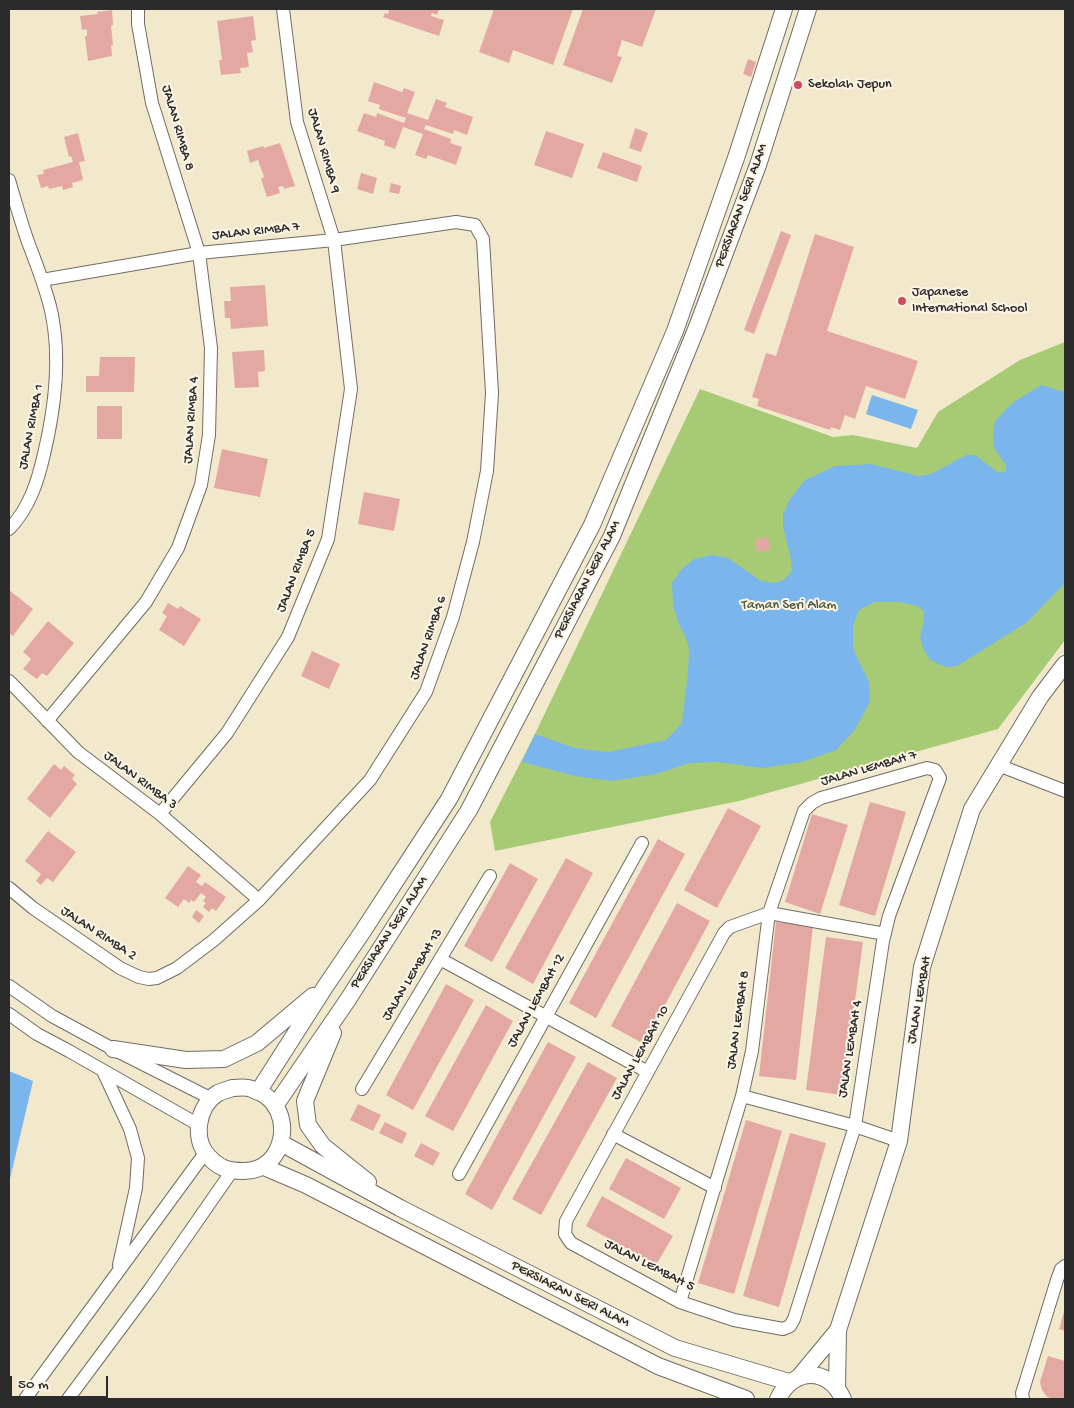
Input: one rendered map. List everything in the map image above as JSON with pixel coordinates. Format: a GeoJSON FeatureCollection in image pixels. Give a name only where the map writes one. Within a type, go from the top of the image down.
{"type":"FeatureCollection","features":[{"type":"Feature","properties":{"kind":"street","name":"JALAN RIMBA 8"},"geometry":{"type":"LineString","coordinates":[[138,9],[138,24],[152,103],[199,253]]}},
{"type":"Feature","properties":{"kind":"street","name":"JALAN RIMBA 9"},"geometry":{"type":"LineString","coordinates":[[283,9],[297,122],[334,240]]}},
{"type":"Feature","properties":{"kind":"street","name":"PERSIARAN SERI ALAM"},"geometry":{"type":"LineString","coordinates":[[258,1092],[449,799],[592,525],[675,331],[736,158],[784,9]]}},
{"type":"Feature","properties":{"kind":"street","name":"PERSIARAN SERI ALAM"},"geometry":{"type":"LineString","coordinates":[[276,1106],[347,1001],[469,810],[612,536],[697,327],[758,165],[808,9]]}},
{"type":"Feature","properties":{"kind":"street","name":"JALAN RIMBA 1"},"geometry":{"type":"LineString","coordinates":[[9,180],[51,313],[55,338],[56,375],[54,405],[47,442],[34,489],[25,508],[9,529]]}},
{"type":"Feature","properties":{"kind":"street","name":"JALAN RIMBA 7"},"geometry":{"type":"LineString","coordinates":[[42,280],[199,253],[334,240],[456,222],[475,225]]}},
{"type":"Feature","properties":{"kind":"street","name":"JALAN RIMBA 6"},"geometry":{"type":"LineString","coordinates":[[177,968],[214,940],[258,900],[370,780],[426,692],[453,616],[473,542],[487,471],[492,394],[483,239],[475,225]]}},
{"type":"Feature","properties":{"kind":"street","name":"JALAN RIMBA 5"},"geometry":{"type":"LineString","coordinates":[[160,814],[227,733],[288,637],[328,539],[351,390],[334,240]]}},
{"type":"Feature","properties":{"kind":"street","name":"JALAN RIMBA 4"},"geometry":{"type":"LineString","coordinates":[[47,721],[146,602],[178,548],[201,485],[209,435],[211,348],[199,253]]}},
{"type":"Feature","properties":{"kind":"street","name":"JALAN LEMBAH"},"geometry":{"type":"LineString","coordinates":[[843,1396],[838,1330],[899,1141],[922,967],[972,809],[1040,697],[1065,664]]}},
{"type":"Feature","properties":{"kind":"street","name":"JALAN RIMBA 3"},"geometry":{"type":"LineString","coordinates":[[9,681],[78,752],[160,814],[258,900]]}},
{"type":"Feature","properties":{"kind":"street"},"geometry":{"type":"LineString","coordinates":[[998,765],[1065,791]]}},
{"type":"Feature","properties":{"kind":"street","name":"JALAN LEMBAH 7"},"geometry":{"type":"LineString","coordinates":[[812,803],[821,798],[927,768],[935,770]]}},
{"type":"Feature","properties":{"kind":"street","name":"JALAN LEMBAH 4"},"geometry":{"type":"LineString","coordinates":[[783,1329],[790,1326],[794,1319],[855,1126],[884,934],[940,778],[935,770]]}},
{"type":"Feature","properties":{"kind":"street","name":"JALAN LEMBAH 8"},"geometry":{"type":"LineString","coordinates":[[680,1302],[742,1096],[752,1051],[768,913],[804,810],[812,803]]}},
{"type":"Feature","properties":{"kind":"street","name":"JALAN LEMBAH 12"},"geometry":{"type":"LineString","coordinates":[[459,1174],[642,843]]}},
{"type":"Feature","properties":{"kind":"street","name":"JALAN LEMBAH 13"},"geometry":{"type":"LineString","coordinates":[[362,1089],[490,876]]}},
{"type":"Feature","properties":{"kind":"street","name":"JALAN RIMBA 2"},"geometry":{"type":"LineString","coordinates":[[9,888],[41,914],[129,973],[139,977],[157,978],[177,968]]}},
{"type":"Feature","properties":{"kind":"street"},"geometry":{"type":"LineString","coordinates":[[768,913],[884,934]]}},
{"type":"Feature","properties":{"kind":"street","name":"JALAN LEMBAH 10"},"geometry":{"type":"LineString","coordinates":[[565,1234],[566,1221],[724,933],[730,927],[768,913]]}},
{"type":"Feature","properties":{"kind":"street"},"geometry":{"type":"LineString","coordinates":[[440,959],[648,1072]]}},
{"type":"Feature","properties":{"kind":"street"},"geometry":{"type":"LineString","coordinates":[[9,986],[52,1016],[212,1099]]}},
{"type":"Feature","properties":{"kind":"street"},"geometry":{"type":"LineString","coordinates":[[113,1049],[186,1060],[224,1059],[257,1043],[325,987]]}},
{"type":"Feature","properties":{"kind":"street"},"geometry":{"type":"LineString","coordinates":[[347,1001],[305,1101],[308,1124],[323,1146],[400,1208]]}},
{"type":"Feature","properties":{"kind":"street"},"geometry":{"type":"LineString","coordinates":[[9,1014],[37,1034],[199,1125]]}},
{"type":"Feature","properties":{"kind":"street"},"geometry":{"type":"LineString","coordinates":[[104,1071],[130,1129],[138,1158],[136,1188],[118,1270]]}},
{"type":"Feature","properties":{"kind":"street"},"geometry":{"type":"LineString","coordinates":[[232,1088],[249,1088],[264,1094],[276,1106],[282,1122],[281,1143],[273,1158],[264,1167],[248,1171],[232,1171],[216,1165],[205,1153],[199,1137],[199,1125],[205,1105],[212,1099],[217,1094],[232,1088]]}},
{"type":"Feature","properties":{"kind":"street"},"geometry":{"type":"LineString","coordinates":[[742,1096],[855,1126],[899,1141]]}},
{"type":"Feature","properties":{"kind":"street"},"geometry":{"type":"LineString","coordinates":[[613,1134],[714,1188]]}},
{"type":"Feature","properties":{"kind":"street","name":"PERSIARAN SERI ALAM"},"geometry":{"type":"LineString","coordinates":[[281,1143],[400,1208],[675,1348],[794,1380],[809,1375],[820,1376],[830,1380],[843,1396]]}},
{"type":"Feature","properties":{"kind":"street"},"geometry":{"type":"LineString","coordinates":[[25,1399],[205,1153]]}},
{"type":"Feature","properties":{"kind":"street","name":"PERSIARAN SERI ALAM"},"geometry":{"type":"LineString","coordinates":[[264,1167],[306,1185],[658,1366],[746,1399]]}},
{"type":"Feature","properties":{"kind":"street"},"geometry":{"type":"LineString","coordinates":[[68,1399],[150,1289],[232,1171]]}},
{"type":"Feature","properties":{"kind":"street","name":"JALAN LEMBAH 5"},"geometry":{"type":"LineString","coordinates":[[565,1234],[571,1243],[680,1302],[734,1320],[783,1329]]}},
{"type":"Feature","properties":{"kind":"street"},"geometry":{"type":"LineString","coordinates":[[1023,1393],[1057,1280],[1061,1269],[1065,1266]]}},
{"type":"Feature","properties":{"kind":"street","name":"JALAN LEMBAH"},"geometry":{"type":"LineString","coordinates":[[778,1399],[782,1390],[794,1380],[838,1330]]}},
{"type":"Feature","properties":{"kind":"green space","name":"Taman Seri Alam"},"geometry":{"type":"Polygon","coordinates":[[[1065,342],[1065,640],[998,729],[739,801],[495,851],[490,822],[535,734],[700,389],[833,437],[853,435],[917,448],[938,412],[1020,360],[1065,342]]]}},
{"type":"Feature","properties":{"kind":"water"},"geometry":{"type":"Polygon","coordinates":[[[1041,385],[1065,392],[1065,583],[1026,623],[957,666],[945,667],[930,660],[923,648],[920,638],[924,612],[918,606],[899,602],[875,602],[859,610],[853,626],[853,649],[869,682],[870,702],[854,731],[836,750],[802,762],[762,768],[718,762],[690,763],[656,774],[612,781],[575,776],[522,762],[535,734],[575,748],[608,752],[666,740],[682,723],[688,672],[689,650],[687,641],[678,622],[673,605],[672,583],[681,570],[694,559],[713,555],[728,558],[761,581],[776,583],[785,579],[792,571],[783,526],[783,514],[790,499],[805,480],[835,466],[871,464],[919,476],[931,474],[966,455],[975,455],[999,473],[1006,471],[1006,465],[994,448],[993,434],[995,421],[1012,403],[1041,385]]]}},
{"type":"Feature","properties":{"kind":"water"},"geometry":{"type":"Polygon","coordinates":[[[872,395],[918,410],[911,429],[866,414],[872,395]]]}},
{"type":"Feature","properties":{"kind":"water"},"geometry":{"type":"Polygon","coordinates":[[[9,1071],[33,1081],[9,1183],[9,1071]]]}},
{"type":"Feature","properties":{"kind":"building"},"geometry":{"type":"Polygon","coordinates":[[[389,9],[439,9],[437,15],[432,13],[431,16],[444,20],[439,36],[383,17],[385,13],[388,14],[389,9]]]}},
{"type":"Feature","properties":{"kind":"building"},"geometry":{"type":"Polygon","coordinates":[[[494,9],[573,9],[553,65],[513,50],[509,63],[479,52],[494,9]]]}},
{"type":"Feature","properties":{"kind":"building"},"geometry":{"type":"Polygon","coordinates":[[[583,9],[656,9],[642,47],[622,40],[617,56],[622,57],[612,83],[563,65],[583,9]]]}},
{"type":"Feature","properties":{"kind":"building"},"geometry":{"type":"Polygon","coordinates":[[[112,10],[112,56],[88,61],[85,36],[87,36],[87,29],[82,30],[80,16],[112,10]]]}},
{"type":"Feature","properties":{"kind":"building"},"geometry":{"type":"Polygon","coordinates":[[[253,16],[256,40],[251,41],[253,52],[247,53],[249,67],[240,68],[241,73],[221,75],[219,60],[222,60],[217,21],[253,16]]]}},
{"type":"Feature","properties":{"kind":"building"},"geometry":{"type":"Polygon","coordinates":[[[748,59],[756,62],[751,77],[743,74],[748,59]]]}},
{"type":"Feature","properties":{"kind":"building"},"geometry":{"type":"Polygon","coordinates":[[[374,82],[402,92],[404,88],[415,92],[407,113],[428,120],[436,99],[447,103],[445,107],[473,117],[467,135],[454,130],[453,134],[426,125],[424,129],[451,139],[450,143],[462,147],[456,165],[428,155],[426,159],[415,155],[423,134],[403,127],[395,149],[384,145],[385,141],[357,131],[364,113],[376,117],[377,113],[404,123],[406,118],[379,109],[380,105],[368,101],[374,82]]]}},
{"type":"Feature","properties":{"kind":"building"},"geometry":{"type":"Polygon","coordinates":[[[635,128],[648,133],[641,152],[629,148],[635,128]]]}},
{"type":"Feature","properties":{"kind":"building"},"geometry":{"type":"Polygon","coordinates":[[[546,131],[584,144],[572,178],[534,165],[546,131]]]}},
{"type":"Feature","properties":{"kind":"building"},"geometry":{"type":"Polygon","coordinates":[[[78,133],[85,161],[79,162],[83,180],[72,183],[73,187],[63,190],[62,186],[49,189],[48,186],[41,188],[37,175],[44,174],[43,170],[73,162],[71,156],[69,157],[64,137],[78,133]]]}},
{"type":"Feature","properties":{"kind":"building"},"geometry":{"type":"Polygon","coordinates":[[[280,143],[295,186],[284,189],[283,186],[278,187],[280,193],[267,197],[261,179],[264,177],[258,160],[250,163],[247,151],[280,143]]]}},
{"type":"Feature","properties":{"kind":"building"},"geometry":{"type":"Polygon","coordinates":[[[603,152],[642,166],[637,182],[597,168],[603,152]]]}},
{"type":"Feature","properties":{"kind":"building"},"geometry":{"type":"Polygon","coordinates":[[[361,173],[377,178],[373,194],[357,189],[361,173]]]}},
{"type":"Feature","properties":{"kind":"building"},"geometry":{"type":"Polygon","coordinates":[[[391,183],[401,186],[399,194],[389,192],[391,183]]]}},
{"type":"Feature","properties":{"kind":"building"},"geometry":{"type":"Polygon","coordinates":[[[781,231],[791,235],[754,334],[744,330],[781,231]]]}},
{"type":"Feature","properties":{"kind":"building"},"geometry":{"type":"Polygon","coordinates":[[[815,234],[854,247],[827,331],[918,361],[905,399],[866,386],[855,419],[845,415],[840,430],[831,427],[830,430],[757,406],[759,399],[752,397],[766,353],[776,356],[815,234]]]}},
{"type":"Feature","properties":{"kind":"building"},"geometry":{"type":"Polygon","coordinates":[[[265,285],[268,326],[231,329],[230,318],[225,318],[224,301],[231,301],[230,287],[265,285]]]}},
{"type":"Feature","properties":{"kind":"building"},"geometry":{"type":"Polygon","coordinates":[[[264,350],[265,371],[258,372],[259,387],[235,388],[232,352],[264,350]]]}},
{"type":"Feature","properties":{"kind":"building"},"geometry":{"type":"Polygon","coordinates":[[[100,357],[135,357],[134,392],[86,392],[86,376],[99,376],[100,357]]]}},
{"type":"Feature","properties":{"kind":"building"},"geometry":{"type":"Polygon","coordinates":[[[97,406],[122,406],[122,439],[97,439],[97,406]]]}},
{"type":"Feature","properties":{"kind":"building"},"geometry":{"type":"Polygon","coordinates":[[[222,449],[268,459],[260,497],[214,488],[222,449]]]}},
{"type":"Feature","properties":{"kind":"building"},"geometry":{"type":"Polygon","coordinates":[[[364,492],[400,499],[394,531],[358,524],[364,492]]]}},
{"type":"Feature","properties":{"kind":"building"},"geometry":{"type":"Polygon","coordinates":[[[768,537],[770,550],[757,552],[755,539],[768,537]]]}},
{"type":"Feature","properties":{"kind":"building"},"geometry":{"type":"Polygon","coordinates":[[[9,590],[33,609],[13,636],[9,633],[9,590]]]}},
{"type":"Feature","properties":{"kind":"building"},"geometry":{"type":"Polygon","coordinates":[[[168,603],[178,609],[180,606],[201,619],[184,646],[159,630],[167,616],[162,613],[168,603]]]}},
{"type":"Feature","properties":{"kind":"building"},"geometry":{"type":"Polygon","coordinates":[[[48,621],[74,643],[47,676],[42,673],[37,679],[23,669],[31,659],[23,652],[48,621]]]}},
{"type":"Feature","properties":{"kind":"building"},"geometry":{"type":"Polygon","coordinates":[[[312,651],[340,664],[329,689],[301,676],[312,651]]]}},
{"type":"Feature","properties":{"kind":"building"},"geometry":{"type":"Polygon","coordinates":[[[54,764],[61,770],[64,766],[75,775],[72,779],[77,784],[50,818],[27,799],[54,764]]]}},
{"type":"Feature","properties":{"kind":"building"},"geometry":{"type":"Polygon","coordinates":[[[870,802],[906,812],[875,916],[839,905],[870,802]]]}},
{"type":"Feature","properties":{"kind":"building"},"geometry":{"type":"Polygon","coordinates":[[[728,808],[761,826],[717,908],[684,890],[728,808]]]}},
{"type":"Feature","properties":{"kind":"building"},"geometry":{"type":"Polygon","coordinates":[[[812,814],[848,825],[820,914],[785,902],[812,814]]]}},
{"type":"Feature","properties":{"kind":"building"},"geometry":{"type":"Polygon","coordinates":[[[48,831],[76,852],[53,882],[47,878],[41,885],[36,881],[41,874],[25,861],[48,831]]]}},
{"type":"Feature","properties":{"kind":"building"},"geometry":{"type":"Polygon","coordinates":[[[658,839],[685,854],[596,1018],[569,1003],[658,839]]]}},
{"type":"Feature","properties":{"kind":"building"},"geometry":{"type":"Polygon","coordinates":[[[566,858],[593,873],[533,984],[505,968],[566,858]]]}},
{"type":"Feature","properties":{"kind":"building"},"geometry":{"type":"Polygon","coordinates":[[[510,863],[538,879],[492,962],[464,946],[510,863]]]}},
{"type":"Feature","properties":{"kind":"building"},"geometry":{"type":"Polygon","coordinates":[[[188,866],[201,875],[196,882],[202,886],[205,882],[226,897],[216,911],[212,908],[209,912],[203,907],[206,903],[203,901],[206,897],[201,893],[194,902],[191,900],[189,903],[184,899],[178,907],[165,898],[188,866]]]}},
{"type":"Feature","properties":{"kind":"building"},"geometry":{"type":"Polygon","coordinates":[[[677,903],[710,921],[644,1044],[611,1026],[677,903]]]}},
{"type":"Feature","properties":{"kind":"building"},"geometry":{"type":"Polygon","coordinates":[[[196,910],[204,916],[199,923],[192,917],[196,910]]]}},
{"type":"Feature","properties":{"kind":"building"},"geometry":{"type":"Polygon","coordinates":[[[776,922],[813,926],[796,1080],[759,1076],[776,922]]]}},
{"type":"Feature","properties":{"kind":"building"},"geometry":{"type":"Polygon","coordinates":[[[826,937],[863,942],[842,1095],[806,1090],[826,937]]]}},
{"type":"Feature","properties":{"kind":"building"},"geometry":{"type":"Polygon","coordinates":[[[446,984],[474,1000],[413,1110],[386,1095],[446,984]]]}},
{"type":"Feature","properties":{"kind":"building"},"geometry":{"type":"Polygon","coordinates":[[[486,1005],[513,1021],[453,1131],[425,1116],[486,1005]]]}},
{"type":"Feature","properties":{"kind":"building"},"geometry":{"type":"Polygon","coordinates":[[[548,1042],[576,1057],[492,1210],[465,1194],[548,1042]]]}},
{"type":"Feature","properties":{"kind":"building"},"geometry":{"type":"Polygon","coordinates":[[[588,1062],[617,1078],[541,1215],[512,1199],[588,1062]]]}},
{"type":"Feature","properties":{"kind":"building"},"geometry":{"type":"Polygon","coordinates":[[[358,1104],[381,1115],[373,1131],[350,1120],[358,1104]]]}},
{"type":"Feature","properties":{"kind":"building"},"geometry":{"type":"Polygon","coordinates":[[[746,1120],[782,1131],[734,1294],[698,1283],[746,1120]]]}},
{"type":"Feature","properties":{"kind":"building"},"geometry":{"type":"Polygon","coordinates":[[[385,1122],[407,1133],[402,1144],[379,1133],[385,1122]]]}},
{"type":"Feature","properties":{"kind":"building"},"geometry":{"type":"Polygon","coordinates":[[[790,1133],[826,1143],[779,1307],[743,1296],[790,1133]]]}},
{"type":"Feature","properties":{"kind":"building"},"geometry":{"type":"Polygon","coordinates":[[[421,1143],[440,1153],[433,1166],[414,1156],[421,1143]]]}},
{"type":"Feature","properties":{"kind":"building"},"geometry":{"type":"Polygon","coordinates":[[[626,1158],[681,1188],[664,1219],[609,1189],[626,1158]]]}},
{"type":"Feature","properties":{"kind":"building"},"geometry":{"type":"Polygon","coordinates":[[[602,1196],[673,1236],[656,1265],[586,1226],[602,1196]]]}},
{"type":"Feature","properties":{"kind":"building"},"geometry":{"type":"Polygon","coordinates":[[[1065,1308],[1065,1331],[1059,1329],[1065,1308]]]}},
{"type":"Feature","properties":{"kind":"building"},"geometry":{"type":"Polygon","coordinates":[[[1048,1356],[1065,1361],[1065,1399],[1047,1397],[1042,1390],[1040,1382],[1048,1356]]]}},
{"type":"Feature","properties":{"kind":"place","name":"Sekolah Jepun"},"geometry":{"type":"Point","coordinates":[798,85]}},
{"type":"Feature","properties":{"kind":"place","name":"Japanese International School"},"geometry":{"type":"Point","coordinates":[902,301]}}]}
